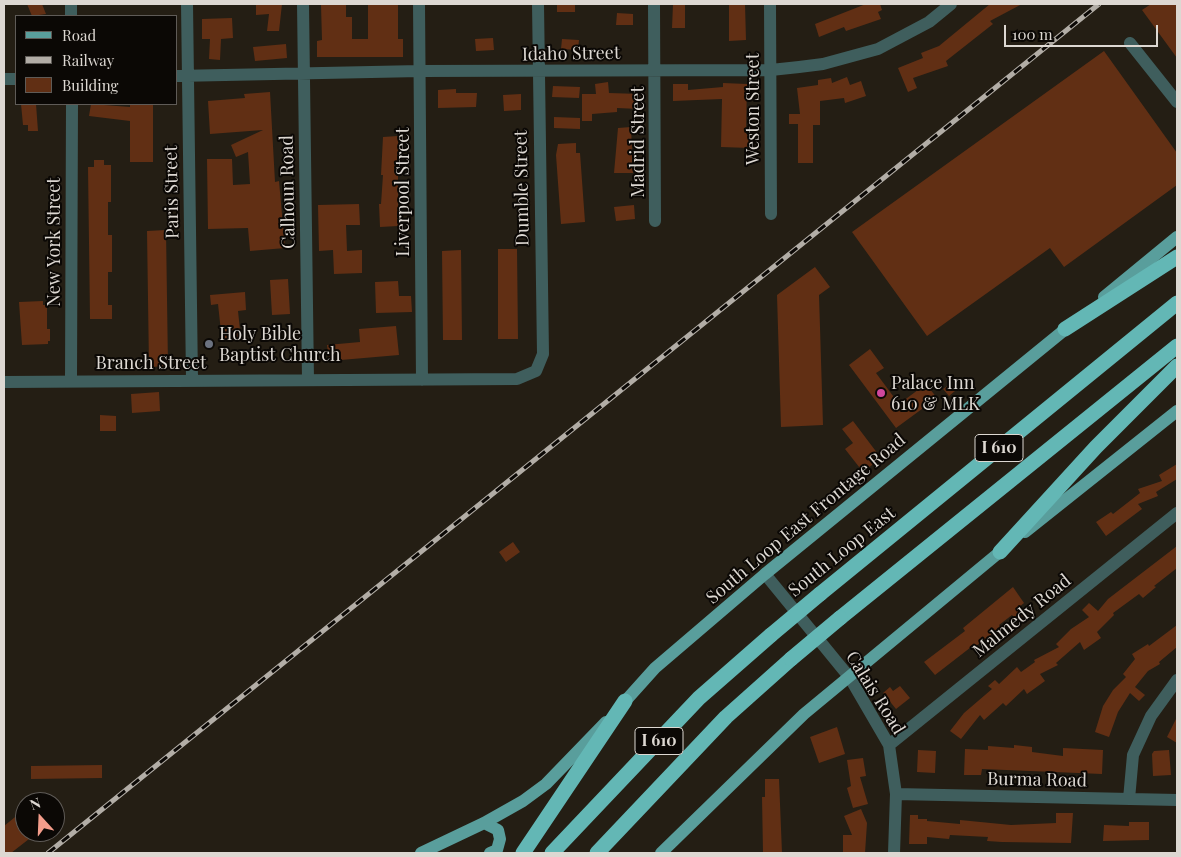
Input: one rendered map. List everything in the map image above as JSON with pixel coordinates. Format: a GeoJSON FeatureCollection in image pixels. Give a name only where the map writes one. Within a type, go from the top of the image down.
{"type":"FeatureCollection","features":[{"type":"Feature","properties":{"kind":"highway"},"geometry":{"type":"LineString","coordinates":[[1065,329],[1177,257]]}},
{"type":"Feature","properties":{"kind":"highway","name":"South Loop East"},"geometry":{"type":"LineString","coordinates":[[552,853],[699,698],[771,634],[1177,302]]}},
{"type":"Feature","properties":{"kind":"highway","name":"I 610"},"geometry":{"type":"LineString","coordinates":[[596,853],[726,717],[791,659],[1177,346]]}},
{"type":"Feature","properties":{"kind":"highway"},"geometry":{"type":"LineString","coordinates":[[1000,552],[1096,447],[1177,366]]}},
{"type":"Feature","properties":{"kind":"highway"},"geometry":{"type":"LineString","coordinates":[[523,853],[625,701]]}},
{"type":"Feature","properties":{"kind":"main road","name":"South Loop East Frontage Road"},"geometry":{"type":"LineString","coordinates":[[420,853],[484,823],[523,801],[546,784],[655,668],[765,574],[1177,237]]}},
{"type":"Feature","properties":{"kind":"main road"},"geometry":{"type":"LineString","coordinates":[[661,853],[804,714],[850,678],[1000,552],[1177,411]]}},
{"type":"Feature","properties":{"kind":"main road"},"geometry":{"type":"LineString","coordinates":[[484,823],[498,830],[500,839],[497,850],[490,853]]}},
{"type":"Feature","properties":{"kind":"street","name":"Paris Street"},"geometry":{"type":"LineString","coordinates":[[188,4],[182,76],[192,380]]}},
{"type":"Feature","properties":{"kind":"street","name":"Calhoun Road"},"geometry":{"type":"LineString","coordinates":[[303,4],[308,380]]}},
{"type":"Feature","properties":{"kind":"street","name":"Liverpool Street"},"geometry":{"type":"LineString","coordinates":[[419,4],[422,380]]}},
{"type":"Feature","properties":{"kind":"street","name":"Dumble Street"},"geometry":{"type":"LineString","coordinates":[[536,371],[543,354],[538,4]]}},
{"type":"Feature","properties":{"kind":"street","name":"Madrid Street"},"geometry":{"type":"LineString","coordinates":[[654,4],[655,221]]}},
{"type":"Feature","properties":{"kind":"street","name":"Weston Street"},"geometry":{"type":"LineString","coordinates":[[770,4],[771,214]]}},
{"type":"Feature","properties":{"kind":"street","name":"Idaho Street"},"geometry":{"type":"LineString","coordinates":[[182,76],[420,71],[771,70],[823,64],[878,49],[929,22],[951,4]]}},
{"type":"Feature","properties":{"kind":"street"},"geometry":{"type":"LineString","coordinates":[[1130,43],[1177,102]]}},
{"type":"Feature","properties":{"kind":"street","name":"New York Street"},"geometry":{"type":"LineString","coordinates":[[71,380],[72,105]]}},
{"type":"Feature","properties":{"kind":"street","name":"Branch Street"},"geometry":{"type":"LineString","coordinates":[[4,382],[71,380],[517,379],[536,371]]}},
{"type":"Feature","properties":{"kind":"street","name":"Malmedy Road"},"geometry":{"type":"LineString","coordinates":[[889,745],[1177,513]]}},
{"type":"Feature","properties":{"kind":"street","name":"Calais Road"},"geometry":{"type":"LineString","coordinates":[[765,574],[850,678],[889,745],[896,794],[894,853]]}},
{"type":"Feature","properties":{"kind":"street"},"geometry":{"type":"LineString","coordinates":[[1129,799],[1133,755],[1151,716],[1177,680]]}},
{"type":"Feature","properties":{"kind":"street","name":"Burma Road"},"geometry":{"type":"LineString","coordinates":[[896,794],[1177,800]]}},
{"type":"Feature","properties":{"kind":"building"},"geometry":{"type":"Polygon","coordinates":[[[27,4],[42,4],[46,14],[32,15],[27,4]]]}},
{"type":"Feature","properties":{"kind":"building"},"geometry":{"type":"Polygon","coordinates":[[[256,4],[282,4],[279,31],[267,31],[269,14],[256,15],[256,4]]]}},
{"type":"Feature","properties":{"kind":"building"},"geometry":{"type":"Polygon","coordinates":[[[368,4],[398,4],[398,39],[403,39],[403,57],[317,57],[317,41],[322,40],[321,5],[346,5],[346,17],[352,17],[352,39],[368,39],[368,4]]]}},
{"type":"Feature","properties":{"kind":"building"},"geometry":{"type":"Polygon","coordinates":[[[557,4],[575,4],[575,12],[557,12],[557,4]]]}},
{"type":"Feature","properties":{"kind":"building"},"geometry":{"type":"Polygon","coordinates":[[[673,4],[685,4],[685,28],[672,28],[673,4]]]}},
{"type":"Feature","properties":{"kind":"building"},"geometry":{"type":"Polygon","coordinates":[[[729,4],[745,4],[746,40],[729,41],[729,4]]]}},
{"type":"Feature","properties":{"kind":"building"},"geometry":{"type":"Polygon","coordinates":[[[866,4],[880,4],[882,10],[878,12],[881,19],[846,31],[844,27],[819,37],[815,24],[866,4]]]}},
{"type":"Feature","properties":{"kind":"building"},"geometry":{"type":"Polygon","coordinates":[[[990,4],[1022,4],[990,21],[993,24],[946,61],[948,66],[913,78],[917,88],[908,92],[898,68],[923,58],[921,53],[939,46],[990,4]]]}},
{"type":"Feature","properties":{"kind":"building"},"geometry":{"type":"Polygon","coordinates":[[[1151,4],[1177,4],[1177,58],[1142,10],[1151,4]]]}},
{"type":"Feature","properties":{"kind":"building"},"geometry":{"type":"Polygon","coordinates":[[[617,13],[633,14],[633,25],[616,25],[617,13]]]}},
{"type":"Feature","properties":{"kind":"building"},"geometry":{"type":"Polygon","coordinates":[[[232,18],[233,38],[221,39],[220,60],[209,59],[210,39],[202,39],[202,19],[232,18]]]}},
{"type":"Feature","properties":{"kind":"building"},"geometry":{"type":"Polygon","coordinates":[[[493,38],[494,50],[476,51],[475,39],[493,38]]]}},
{"type":"Feature","properties":{"kind":"building"},"geometry":{"type":"Polygon","coordinates":[[[562,39],[579,40],[578,50],[561,49],[562,39]]]}},
{"type":"Feature","properties":{"kind":"building"},"geometry":{"type":"Polygon","coordinates":[[[286,44],[287,58],[255,61],[253,47],[286,44]]]}},
{"type":"Feature","properties":{"kind":"building"},"geometry":{"type":"Polygon","coordinates":[[[1104,51],[1177,153],[1177,185],[1064,267],[1050,248],[927,336],[852,232],[1104,51]]]}},
{"type":"Feature","properties":{"kind":"building"},"geometry":{"type":"Polygon","coordinates":[[[847,77],[850,85],[861,81],[866,96],[845,103],[844,98],[820,101],[820,125],[813,125],[813,163],[798,163],[798,124],[789,124],[789,114],[800,114],[797,88],[818,85],[818,80],[831,78],[832,83],[847,77]]]}},
{"type":"Feature","properties":{"kind":"building"},"geometry":{"type":"Polygon","coordinates":[[[608,82],[609,93],[640,94],[639,109],[617,108],[617,112],[592,114],[592,121],[582,121],[582,94],[596,94],[595,84],[608,82]]]}},
{"type":"Feature","properties":{"kind":"building"},"geometry":{"type":"Polygon","coordinates":[[[723,83],[747,84],[746,134],[751,135],[750,148],[721,147],[722,99],[673,101],[673,84],[688,84],[688,90],[723,87],[723,83]]]}},
{"type":"Feature","properties":{"kind":"building"},"geometry":{"type":"Polygon","coordinates":[[[553,86],[580,87],[579,98],[552,97],[553,86]]]}},
{"type":"Feature","properties":{"kind":"building"},"geometry":{"type":"Polygon","coordinates":[[[456,89],[456,93],[477,93],[476,107],[438,108],[438,90],[456,89]]]}},
{"type":"Feature","properties":{"kind":"building"},"geometry":{"type":"Polygon","coordinates":[[[270,92],[275,182],[279,181],[285,248],[250,251],[248,228],[208,229],[207,159],[232,159],[233,185],[250,184],[248,152],[236,157],[231,145],[263,130],[210,134],[208,101],[245,98],[244,94],[270,92]]]}},
{"type":"Feature","properties":{"kind":"building"},"geometry":{"type":"Polygon","coordinates":[[[521,94],[521,110],[504,111],[503,95],[521,94]]]}},
{"type":"Feature","properties":{"kind":"building"},"geometry":{"type":"Polygon","coordinates":[[[21,105],[36,105],[38,131],[28,131],[28,125],[23,125],[21,105]]]}},
{"type":"Feature","properties":{"kind":"building"},"geometry":{"type":"Polygon","coordinates":[[[91,105],[130,107],[130,105],[153,105],[153,162],[130,162],[130,121],[89,116],[91,105]]]}},
{"type":"Feature","properties":{"kind":"building"},"geometry":{"type":"Polygon","coordinates":[[[554,117],[580,118],[580,129],[554,128],[554,117]]]}},
{"type":"Feature","properties":{"kind":"building"},"geometry":{"type":"Polygon","coordinates":[[[631,127],[633,173],[614,173],[618,128],[631,127]]]}},
{"type":"Feature","properties":{"kind":"building"},"geometry":{"type":"Polygon","coordinates":[[[398,136],[398,226],[380,227],[379,204],[381,204],[383,175],[381,175],[383,137],[398,136]]]}},
{"type":"Feature","properties":{"kind":"building"},"geometry":{"type":"Polygon","coordinates":[[[576,143],[576,153],[580,153],[585,222],[561,224],[556,155],[558,144],[576,143]]]}},
{"type":"Feature","properties":{"kind":"building"},"geometry":{"type":"Polygon","coordinates":[[[94,160],[104,160],[104,165],[111,165],[111,202],[108,202],[108,235],[112,235],[112,272],[108,272],[108,305],[112,305],[112,319],[90,319],[88,167],[94,167],[94,160]]]}},
{"type":"Feature","properties":{"kind":"building"},"geometry":{"type":"Polygon","coordinates":[[[359,204],[360,225],[346,225],[347,251],[362,250],[362,273],[334,274],[333,250],[319,251],[318,205],[359,204]]]}},
{"type":"Feature","properties":{"kind":"building"},"geometry":{"type":"Polygon","coordinates":[[[634,205],[635,219],[616,221],[614,207],[634,205]]]}},
{"type":"Feature","properties":{"kind":"building"},"geometry":{"type":"Polygon","coordinates":[[[166,230],[168,366],[149,367],[147,231],[166,230]]]}},
{"type":"Feature","properties":{"kind":"building"},"geometry":{"type":"Polygon","coordinates":[[[498,249],[517,249],[518,339],[498,339],[498,249]]]}},
{"type":"Feature","properties":{"kind":"building"},"geometry":{"type":"Polygon","coordinates":[[[461,250],[462,340],[443,340],[442,251],[461,250]]]}},
{"type":"Feature","properties":{"kind":"building"},"geometry":{"type":"Polygon","coordinates":[[[815,267],[830,287],[819,295],[823,425],[781,427],[777,295],[815,267]]]}},
{"type":"Feature","properties":{"kind":"building"},"geometry":{"type":"Polygon","coordinates":[[[288,279],[290,314],[272,315],[270,280],[288,279]]]}},
{"type":"Feature","properties":{"kind":"building"},"geometry":{"type":"Polygon","coordinates":[[[398,281],[399,296],[411,296],[412,312],[376,313],[375,282],[398,281]]]}},
{"type":"Feature","properties":{"kind":"building"},"geometry":{"type":"Polygon","coordinates":[[[245,292],[246,310],[238,311],[241,339],[222,341],[218,304],[211,305],[210,295],[245,292]]]}},
{"type":"Feature","properties":{"kind":"building"},"geometry":{"type":"Polygon","coordinates":[[[43,301],[43,305],[47,305],[47,329],[50,329],[50,341],[48,341],[48,344],[22,345],[19,302],[43,301]]]}},
{"type":"Feature","properties":{"kind":"building"},"geometry":{"type":"Polygon","coordinates":[[[396,326],[399,355],[329,361],[327,345],[360,342],[359,329],[396,326]]]}},
{"type":"Feature","properties":{"kind":"building","name":"Palace Inn 610 & MLK"},"geometry":{"type":"Polygon","coordinates":[[[870,349],[884,368],[876,373],[899,404],[926,384],[937,398],[896,428],[849,365],[870,349]]]}},
{"type":"Feature","properties":{"kind":"building"},"geometry":{"type":"Polygon","coordinates":[[[950,384],[955,391],[949,396],[943,389],[950,384]]]}},
{"type":"Feature","properties":{"kind":"building"},"geometry":{"type":"Polygon","coordinates":[[[159,392],[160,411],[132,413],[131,394],[159,392]]]}},
{"type":"Feature","properties":{"kind":"building"},"geometry":{"type":"Polygon","coordinates":[[[100,415],[116,416],[116,431],[100,431],[100,415]]]}},
{"type":"Feature","properties":{"kind":"building"},"geometry":{"type":"Polygon","coordinates":[[[853,421],[881,458],[863,472],[845,449],[853,443],[842,429],[853,421]]]}},
{"type":"Feature","properties":{"kind":"building"},"geometry":{"type":"Polygon","coordinates":[[[1177,464],[1177,479],[1156,492],[1158,496],[1138,504],[1142,509],[1106,536],[1096,522],[1111,512],[1113,514],[1140,493],[1138,489],[1162,481],[1159,475],[1177,464]]]}},
{"type":"Feature","properties":{"kind":"building"},"geometry":{"type":"Polygon","coordinates":[[[513,542],[520,552],[506,562],[499,552],[513,542]]]}},
{"type":"Feature","properties":{"kind":"building"},"geometry":{"type":"Polygon","coordinates":[[[1177,546],[1177,568],[1154,586],[1156,587],[1143,598],[1139,594],[1113,613],[1114,615],[1097,632],[1101,638],[1084,650],[1080,642],[1056,663],[1058,665],[1040,674],[1045,681],[1027,694],[1024,689],[1006,706],[1003,703],[984,720],[980,715],[961,739],[950,731],[964,713],[992,689],[988,686],[995,680],[999,684],[1017,667],[1021,672],[1035,662],[1034,660],[1059,647],[1056,644],[1071,629],[1089,617],[1082,610],[1089,603],[1098,611],[1108,599],[1177,546]]]}},
{"type":"Feature","properties":{"kind":"building"},"geometry":{"type":"Polygon","coordinates":[[[1013,587],[1024,603],[1018,608],[1024,616],[1017,621],[1012,615],[999,625],[1003,630],[995,636],[993,633],[976,646],[975,644],[935,675],[924,662],[965,631],[963,628],[1013,587]]]}},
{"type":"Feature","properties":{"kind":"building"},"geometry":{"type":"Polygon","coordinates":[[[1177,625],[1177,647],[1159,662],[1160,664],[1148,671],[1135,687],[1145,695],[1139,701],[1130,693],[1118,712],[1109,737],[1095,732],[1103,706],[1113,690],[1126,677],[1123,674],[1135,659],[1132,654],[1148,644],[1149,646],[1177,625]]]}},
{"type":"Feature","properties":{"kind":"building"},"geometry":{"type":"Polygon","coordinates":[[[900,686],[910,698],[896,709],[883,693],[890,687],[893,691],[900,686]]]}},
{"type":"Feature","properties":{"kind":"building"},"geometry":{"type":"Polygon","coordinates":[[[1177,717],[1177,743],[1167,737],[1177,717]]]}},
{"type":"Feature","properties":{"kind":"building"},"geometry":{"type":"Polygon","coordinates":[[[837,727],[845,754],[819,763],[810,737],[837,727]]]}},
{"type":"Feature","properties":{"kind":"building"},"geometry":{"type":"Polygon","coordinates":[[[1014,745],[1032,747],[1032,752],[1063,756],[1063,748],[1103,750],[1102,774],[982,769],[981,775],[964,775],[965,749],[988,750],[988,746],[1014,748],[1014,745]]]}},
{"type":"Feature","properties":{"kind":"building"},"geometry":{"type":"Polygon","coordinates":[[[918,750],[936,751],[935,773],[917,772],[918,750]]]}},
{"type":"Feature","properties":{"kind":"building"},"geometry":{"type":"Polygon","coordinates":[[[1169,750],[1171,775],[1153,776],[1152,754],[1154,751],[1169,750]]]}},
{"type":"Feature","properties":{"kind":"building"},"geometry":{"type":"Polygon","coordinates":[[[863,758],[866,776],[860,777],[868,804],[853,808],[847,788],[851,786],[847,760],[863,758]]]}},
{"type":"Feature","properties":{"kind":"building"},"geometry":{"type":"Polygon","coordinates":[[[102,765],[102,778],[31,779],[31,766],[102,765]]]}},
{"type":"Feature","properties":{"kind":"building"},"geometry":{"type":"Polygon","coordinates":[[[765,779],[779,779],[782,853],[763,853],[762,797],[765,797],[765,779]]]}},
{"type":"Feature","properties":{"kind":"building"},"geometry":{"type":"Polygon","coordinates":[[[861,809],[867,823],[865,853],[843,853],[843,835],[852,835],[844,816],[861,809]]]}},
{"type":"Feature","properties":{"kind":"building"},"geometry":{"type":"Polygon","coordinates":[[[1056,813],[1073,813],[1071,843],[1002,842],[987,841],[988,837],[950,835],[949,839],[927,837],[927,844],[909,844],[910,815],[918,815],[918,819],[927,819],[927,821],[960,824],[960,820],[1011,825],[1056,823],[1056,813]]]}},
{"type":"Feature","properties":{"kind":"building"},"geometry":{"type":"Polygon","coordinates":[[[15,817],[15,842],[25,842],[11,853],[4,853],[4,826],[15,817]]]}},
{"type":"Feature","properties":{"kind":"building"},"geometry":{"type":"Polygon","coordinates":[[[1129,822],[1149,822],[1149,840],[1103,841],[1104,825],[1129,826],[1129,822]]]}},
{"type":"Feature","properties":{"kind":"railway"},"geometry":{"type":"LineString","coordinates":[[48,853],[1099,4]]}},
{"type":"Feature","properties":{"kind":"place","name":"Holy Bible Baptist Church"},"geometry":{"type":"Point","coordinates":[209,344]}},
{"type":"Feature","properties":{"kind":"place","name":"Palace Inn 610 & MLK"},"geometry":{"type":"Point","coordinates":[881,393]}}]}
